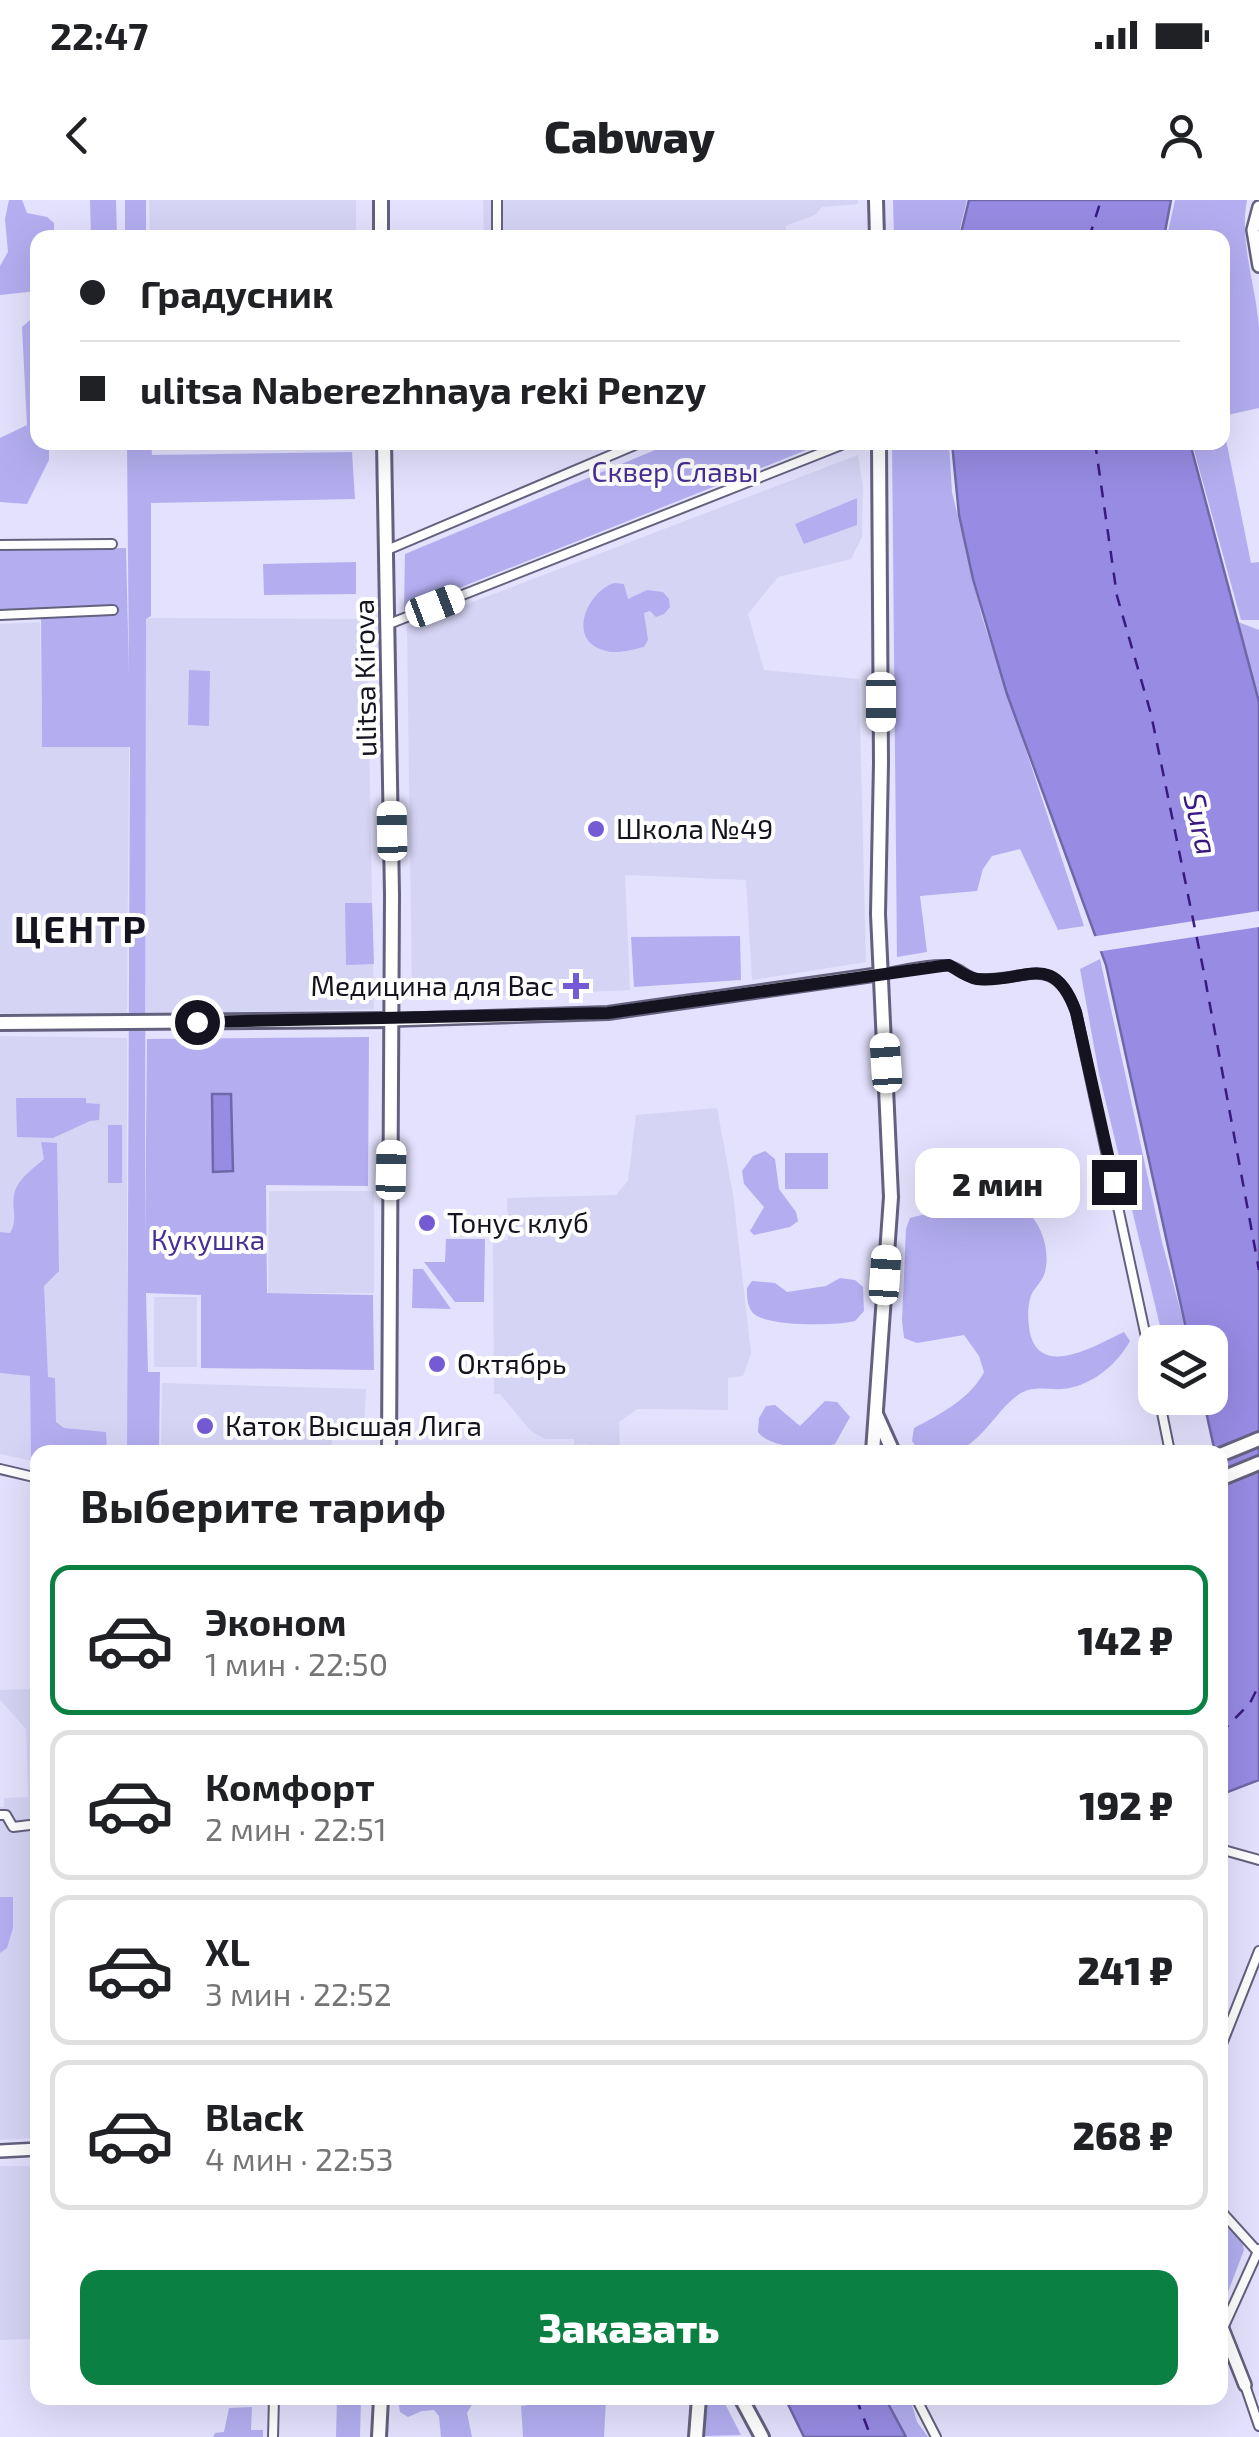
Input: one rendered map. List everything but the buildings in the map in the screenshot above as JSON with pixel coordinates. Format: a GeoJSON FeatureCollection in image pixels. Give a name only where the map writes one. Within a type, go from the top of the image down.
{"type":"FeatureCollection","features":[{"type":"Feature","properties":{"kind":"main road"},"geometry":{"type":"LineString","coordinates":[[381,200],[381,230]]}},
{"type":"Feature","properties":{"kind":"main road"},"geometry":{"type":"LineString","coordinates":[[876,200],[877,230]]}},
{"type":"Feature","properties":{"kind":"main road"},"geometry":{"type":"LineString","coordinates":[[1259,208],[1254,230],[1259,266]]}},
{"type":"Feature","properties":{"kind":"main road","name":"ulitsa Kirova"},"geometry":{"type":"LineString","coordinates":[[384,450],[389,624],[391,1445]]}},
{"type":"Feature","properties":{"kind":"main road"},"geometry":{"type":"LineString","coordinates":[[873,1445],[891,1197],[880,974],[879,450]]}},
{"type":"Feature","properties":{"kind":"main road"},"geometry":{"type":"LineString","coordinates":[[0,1023],[391,1020],[624,1012],[880,974]]}},
{"type":"Feature","properties":{"kind":"main road"},"geometry":{"type":"LineString","coordinates":[[875,1412],[890,1445]]}},
{"type":"Feature","properties":{"kind":"main road"},"geometry":{"type":"LineString","coordinates":[[1228,1451],[1259,1439]]}},
{"type":"Feature","properties":{"kind":"main road"},"geometry":{"type":"LineString","coordinates":[[1228,1476],[1259,1463]]}},
{"type":"Feature","properties":{"kind":"main road"},"geometry":{"type":"LineString","coordinates":[[0,2151],[30,2150]]}},
{"type":"Feature","properties":{"kind":"main road"},"geometry":{"type":"LineString","coordinates":[[1228,2340],[1245,2385]]}},
{"type":"Feature","properties":{"kind":"main road"},"geometry":{"type":"LineString","coordinates":[[380,2437],[381,2405]]}},
{"type":"Feature","properties":{"kind":"main road"},"geometry":{"type":"LineString","coordinates":[[696,2437],[698,2405]]}},
{"type":"Feature","properties":{"kind":"main road"},"geometry":{"type":"LineString","coordinates":[[744,2405],[762,2437]]}},
{"type":"Feature","properties":{"kind":"street"},"geometry":{"type":"LineString","coordinates":[[497,200],[497,230]]}},
{"type":"Feature","properties":{"kind":"street"},"geometry":{"type":"LineString","coordinates":[[387,550],[623,450]]}},
{"type":"Feature","properties":{"kind":"street"},"geometry":{"type":"LineString","coordinates":[[389,624],[829,450]]}},
{"type":"Feature","properties":{"kind":"street"},"geometry":{"type":"LineString","coordinates":[[0,545],[112,544]]}},
{"type":"Feature","properties":{"kind":"street"},"geometry":{"type":"LineString","coordinates":[[0,616],[113,610]]}},
{"type":"Feature","properties":{"kind":"street"},"geometry":{"type":"LineString","coordinates":[[880,974],[949,965],[974,980],[1036,973],[1054,978],[1067,989],[1076,1012],[1144,1325]]}},
{"type":"Feature","properties":{"kind":"street"},"geometry":{"type":"LineString","coordinates":[[1162,1415],[1169,1445]]}},
{"type":"Feature","properties":{"kind":"street"},"geometry":{"type":"LineString","coordinates":[[0,1469],[30,1476]]}},
{"type":"Feature","properties":{"kind":"street"},"geometry":{"type":"LineString","coordinates":[[0,1815],[6,1815],[13,1827],[30,1825]]}},
{"type":"Feature","properties":{"kind":"street"},"geometry":{"type":"LineString","coordinates":[[1228,1850],[1259,1860]]}},
{"type":"Feature","properties":{"kind":"street"},"geometry":{"type":"LineString","coordinates":[[1228,2029],[1259,1952]]}},
{"type":"Feature","properties":{"kind":"street"},"geometry":{"type":"LineString","coordinates":[[1228,2218],[1258,2250],[1228,2312]]}},
{"type":"Feature","properties":{"kind":"street"},"geometry":{"type":"LineString","coordinates":[[1245,2385],[1259,2390]]}},
{"type":"Feature","properties":{"kind":"street"},"geometry":{"type":"LineString","coordinates":[[1245,2385],[1259,2426]]}},
{"type":"Feature","properties":{"kind":"street"},"geometry":{"type":"LineString","coordinates":[[273,2437],[274,2405]]}},
{"type":"Feature","properties":{"kind":"street"},"geometry":{"type":"LineString","coordinates":[[920,2405],[936,2437]]}},
{"type":"Feature","properties":{"kind":"shaded area"},"geometry":{"type":"Polygon","coordinates":[[[149,200],[356,200],[356,230],[150,230],[149,200]]]}},
{"type":"Feature","properties":{"kind":"shaded area"},"geometry":{"type":"Polygon","coordinates":[[[483,200],[858,200],[858,204],[822,207],[815,215],[785,226],[786,230],[484,230],[483,200]]]}},
{"type":"Feature","properties":{"kind":"shaded area"},"geometry":{"type":"Polygon","coordinates":[[[858,455],[863,487],[862,537],[851,559],[778,577],[748,614],[764,670],[859,679],[866,962],[752,980],[746,880],[625,875],[630,990],[412,1000],[407,627],[858,455]]]}},
{"type":"Feature","properties":{"kind":"shaded area"},"geometry":{"type":"Polygon","coordinates":[[[146,618],[367,619],[374,1009],[146,1014],[146,618]]]}},
{"type":"Feature","properties":{"kind":"shaded area"},"geometry":{"type":"Polygon","coordinates":[[[40,622],[42,747],[129,746],[127,1014],[0,1013],[0,624],[40,622]]]}},
{"type":"Feature","properties":{"kind":"shaded area"},"geometry":{"type":"Polygon","coordinates":[[[0,1036],[127,1038],[127,1445],[30,1445],[30,1460],[0,1454],[0,1036]]]}},
{"type":"Feature","properties":{"kind":"shaded area"},"geometry":{"type":"Polygon","coordinates":[[[717,1108],[733,1194],[751,1353],[743,1376],[728,1378],[728,1410],[637,1409],[619,1422],[620,1445],[574,1445],[574,1439],[545,1439],[531,1431],[500,1394],[494,1394],[493,1241],[508,1240],[507,1198],[616,1195],[628,1181],[636,1115],[717,1108]]]}},
{"type":"Feature","properties":{"kind":"shaded area"},"geometry":{"type":"Polygon","coordinates":[[[269,1191],[374,1191],[374,1293],[268,1293],[269,1191]]]}},
{"type":"Feature","properties":{"kind":"shaded area"},"geometry":{"type":"Polygon","coordinates":[[[154,1297],[197,1297],[197,1367],[154,1367],[154,1297]]]}},
{"type":"Feature","properties":{"kind":"shaded area"},"geometry":{"type":"Polygon","coordinates":[[[162,1383],[366,1389],[364,1429],[333,1428],[332,1445],[161,1445],[162,1383]]]}},
{"type":"Feature","properties":{"kind":"shaded area"},"geometry":{"type":"Polygon","coordinates":[[[30,1689],[30,2138],[0,2140],[0,1807],[4,1807],[4,1798],[28,1797],[26,1729],[0,1700],[0,1690],[30,1689]]]}},
{"type":"Feature","properties":{"kind":"shaded area"},"geometry":{"type":"Polygon","coordinates":[[[0,2166],[30,2166],[30,2339],[0,2340],[0,2166]]]}},
{"type":"Feature","properties":{"kind":"green space"},"geometry":{"type":"Polygon","coordinates":[[[9,200],[22,200],[27,213],[47,217],[54,223],[54,230],[30,230],[30,292],[0,295],[0,266],[8,252],[5,219],[9,200]]]}},
{"type":"Feature","properties":{"kind":"green space"},"geometry":{"type":"Polygon","coordinates":[[[90,200],[116,200],[117,230],[91,230],[90,200]]]}},
{"type":"Feature","properties":{"kind":"green space"},"geometry":{"type":"Polygon","coordinates":[[[125,200],[146,200],[146,230],[125,230],[125,200]]]}},
{"type":"Feature","properties":{"kind":"green space"},"geometry":{"type":"Polygon","coordinates":[[[893,200],[967,200],[960,230],[894,230],[893,200]]]}},
{"type":"Feature","properties":{"kind":"green space"},"geometry":{"type":"Polygon","coordinates":[[[1175,200],[1247,200],[1246,248],[1259,328],[1259,408],[1230,414],[1230,230],[1169,230],[1175,200]]]}},
{"type":"Feature","properties":{"kind":"green space"},"geometry":{"type":"Polygon","coordinates":[[[30,320],[30,450],[49,450],[49,460],[27,504],[0,502],[0,438],[27,425],[22,327],[30,320]]]}},
{"type":"Feature","properties":{"kind":"green space","name":"Кукушка"},"geometry":{"type":"Polygon","coordinates":[[[127,450],[152,450],[152,455],[352,452],[355,499],[151,503],[151,616],[146,619],[145,1239],[147,1039],[369,1037],[368,1186],[266,1185],[267,1293],[373,1295],[374,1370],[201,1368],[201,1295],[146,1293],[148,1372],[160,1372],[159,1445],[127,1445],[130,747],[42,747],[41,610],[0,610],[0,551],[126,548],[129,674],[127,450]]]}},
{"type":"Feature","properties":{"kind":"green space","name":"Сквер Славы"},"geometry":{"type":"Polygon","coordinates":[[[655,450],[806,450],[404,610],[405,554],[655,450]]]}},
{"type":"Feature","properties":{"kind":"green space"},"geometry":{"type":"Polygon","coordinates":[[[892,450],[949,450],[952,492],[982,617],[1084,926],[1058,930],[1020,849],[992,856],[983,869],[977,891],[920,896],[927,952],[897,957],[892,450]]]}},
{"type":"Feature","properties":{"kind":"green space"},"geometry":{"type":"Polygon","coordinates":[[[1194,450],[1228,450],[1251,563],[1259,562],[1259,620],[1241,620],[1194,450]]]}},
{"type":"Feature","properties":{"kind":"green space"},"geometry":{"type":"Polygon","coordinates":[[[857,498],[857,525],[804,544],[795,524],[857,498]]]}},
{"type":"Feature","properties":{"kind":"green space"},"geometry":{"type":"Polygon","coordinates":[[[356,562],[356,594],[264,595],[263,564],[356,562]]]}},
{"type":"Feature","properties":{"kind":"green space"},"geometry":{"type":"Polygon","coordinates":[[[614,583],[624,584],[628,599],[647,590],[663,592],[669,599],[670,607],[664,614],[656,617],[650,611],[644,613],[648,640],[644,647],[608,651],[592,644],[586,636],[589,605],[614,583]]]}},
{"type":"Feature","properties":{"kind":"green space"},"geometry":{"type":"Polygon","coordinates":[[[1238,622],[1259,630],[1259,702],[1238,622]]]}},
{"type":"Feature","properties":{"kind":"green space"},"geometry":{"type":"Polygon","coordinates":[[[189,670],[210,671],[209,726],[188,725],[189,670]]]}},
{"type":"Feature","properties":{"kind":"green space"},"geometry":{"type":"Polygon","coordinates":[[[345,903],[372,903],[374,964],[346,965],[345,903]]]}},
{"type":"Feature","properties":{"kind":"green space"},"geometry":{"type":"Polygon","coordinates":[[[740,936],[741,980],[634,987],[631,937],[740,936]]]}},
{"type":"Feature","properties":{"kind":"green space"},"geometry":{"type":"Polygon","coordinates":[[[1100,959],[1162,1242],[1184,1325],[1160,1325],[1099,1074],[1080,969],[1100,959]]]}},
{"type":"Feature","properties":{"kind":"green space"},"geometry":{"type":"Polygon","coordinates":[[[16,1098],[86,1098],[86,1103],[100,1104],[99,1120],[53,1138],[17,1137],[16,1098]]]}},
{"type":"Feature","properties":{"kind":"green space"},"geometry":{"type":"Polygon","coordinates":[[[108,1125],[122,1125],[122,1183],[108,1183],[108,1125]]]}},
{"type":"Feature","properties":{"kind":"green space"},"geometry":{"type":"Polygon","coordinates":[[[41,1142],[57,1143],[59,1271],[44,1286],[48,1377],[55,1378],[56,1422],[64,1428],[106,1432],[107,1445],[31,1445],[30,1376],[0,1373],[0,1232],[10,1233],[14,1223],[17,1186],[44,1159],[41,1142]]]}},
{"type":"Feature","properties":{"kind":"green space"},"geometry":{"type":"Polygon","coordinates":[[[765,1151],[775,1159],[779,1189],[798,1221],[790,1227],[754,1235],[750,1231],[764,1207],[744,1184],[742,1171],[753,1156],[765,1151]]]}},
{"type":"Feature","properties":{"kind":"green space"},"geometry":{"type":"Polygon","coordinates":[[[785,1153],[828,1153],[828,1189],[785,1189],[785,1153]]]}},
{"type":"Feature","properties":{"kind":"green space"},"geometry":{"type":"Polygon","coordinates":[[[980,1200],[1018,1206],[1038,1225],[1046,1253],[1045,1272],[1031,1295],[1028,1313],[1031,1337],[1038,1349],[1048,1355],[1073,1354],[1124,1332],[1130,1341],[1110,1366],[1083,1384],[1023,1392],[968,1445],[915,1445],[914,1428],[963,1398],[984,1372],[979,1356],[964,1335],[917,1343],[904,1338],[906,1229],[910,1218],[980,1200]]]}},
{"type":"Feature","properties":{"kind":"green space"},"geometry":{"type":"Polygon","coordinates":[[[446,1239],[485,1239],[484,1302],[455,1302],[424,1262],[445,1262],[446,1239]]]}},
{"type":"Feature","properties":{"kind":"green space"},"geometry":{"type":"Polygon","coordinates":[[[413,1269],[423,1269],[451,1309],[412,1308],[413,1269]]]}},
{"type":"Feature","properties":{"kind":"green space"},"geometry":{"type":"Polygon","coordinates":[[[840,1278],[855,1280],[863,1287],[864,1311],[855,1321],[785,1323],[759,1317],[748,1303],[747,1288],[752,1281],[775,1283],[787,1292],[826,1286],[840,1278]]]}},
{"type":"Feature","properties":{"kind":"green space"},"geometry":{"type":"Polygon","coordinates":[[[825,1401],[837,1402],[850,1417],[835,1444],[829,1445],[785,1445],[758,1432],[759,1418],[766,1406],[775,1405],[800,1426],[825,1401]]]}},
{"type":"Feature","properties":{"kind":"green space"},"geometry":{"type":"Polygon","coordinates":[[[0,1897],[13,1897],[13,1928],[7,1948],[0,1953],[0,1897]]]}},
{"type":"Feature","properties":{"kind":"green space"},"geometry":{"type":"Polygon","coordinates":[[[1228,2223],[1242,2240],[1244,2250],[1228,2292],[1228,2223]]]}},
{"type":"Feature","properties":{"kind":"green space"},"geometry":{"type":"Polygon","coordinates":[[[337,2405],[361,2405],[360,2437],[336,2437],[337,2405]]]}},
{"type":"Feature","properties":{"kind":"green space"},"geometry":{"type":"Polygon","coordinates":[[[399,2405],[472,2405],[467,2413],[472,2437],[441,2437],[439,2416],[434,2410],[408,2417],[400,2412],[399,2405]]]}},
{"type":"Feature","properties":{"kind":"green space"},"geometry":{"type":"Polygon","coordinates":[[[606,2405],[604,2437],[523,2437],[521,2406],[606,2405]]]}},
{"type":"Feature","properties":{"kind":"green space"},"geometry":{"type":"Polygon","coordinates":[[[707,2405],[726,2405],[741,2435],[705,2436],[707,2405]]]}},
{"type":"Feature","properties":{"kind":"green space"},"geometry":{"type":"Polygon","coordinates":[[[889,2405],[912,2405],[917,2422],[928,2437],[906,2437],[889,2405]]]}},
{"type":"Feature","properties":{"kind":"green space"},"geometry":{"type":"Polygon","coordinates":[[[252,2407],[251,2430],[263,2430],[263,2437],[213,2437],[224,2432],[229,2408],[252,2407]]]}},
{"type":"Feature","properties":{"kind":"water"},"geometry":{"type":"Polygon","coordinates":[[[969,200],[1171,200],[1165,230],[962,230],[969,200]]]}},
{"type":"Feature","properties":{"kind":"water","name":"Sura"},"geometry":{"type":"Polygon","coordinates":[[[953,450],[1192,450],[1259,702],[1259,1780],[1228,1792],[1228,1445],[1213,1445],[1207,1415],[1228,1415],[1228,1325],[1185,1325],[1106,965],[1007,694],[973,579],[959,515],[953,450]]]}},
{"type":"Feature","properties":{"kind":"water"},"geometry":{"type":"Polygon","coordinates":[[[212,1094],[231,1094],[233,1171],[213,1172],[212,1094]]]}},
{"type":"Feature","properties":{"kind":"water"},"geometry":{"type":"Polygon","coordinates":[[[788,2405],[889,2405],[906,2437],[804,2437],[788,2405]]]}},
{"type":"Feature","properties":{"kind":"pier"},"geometry":{"type":"Polygon","coordinates":[[[1259,911],[1259,927],[1096,952],[1090,937],[1259,911]]]}},
{"type":"Feature","properties":{"kind":"ferry route"},"geometry":{"type":"LineString","coordinates":[[1092,230],[1101,200]]}},
{"type":"Feature","properties":{"kind":"ferry route"},"geometry":{"type":"LineString","coordinates":[[1096,450],[1117,596],[1151,714],[1259,1270]]}},
{"type":"Feature","properties":{"kind":"ferry route"},"geometry":{"type":"LineString","coordinates":[[1228,1726],[1250,1703],[1259,1685]]}},
{"type":"Feature","properties":{"kind":"ferry route"},"geometry":{"type":"LineString","coordinates":[[859,2405],[871,2437]]}},
{"type":"Feature","properties":{"kind":"place","name":"Школа №49"},"geometry":{"type":"Point","coordinates":[596,829]}},
{"type":"Feature","properties":{"kind":"place","name":"Медицина для Вас"},"geometry":{"type":"Point","coordinates":[576,986]}},
{"type":"Feature","properties":{"kind":"place","name":"Тонус клуб"},"geometry":{"type":"Point","coordinates":[427,1223]}},
{"type":"Feature","properties":{"kind":"place","name":"Октябрь"},"geometry":{"type":"Point","coordinates":[437,1364]}},
{"type":"Feature","properties":{"kind":"place","name":"Каток Высшая Лига"},"geometry":{"type":"Point","coordinates":[205,1426]}},
{"type":"Feature","properties":{"kind":"district","name":"ЦЕНТР"},"geometry":{"type":"Point","coordinates":[81,930]}},
{"type":"Feature","properties":{"kind":"route"},"geometry":{"type":"LineString","coordinates":[[197,1022],[608,1013],[949,965],[974,980],[1036,973],[1054,978],[1067,989],[1076,1012],[1114,1182]]}}]}
